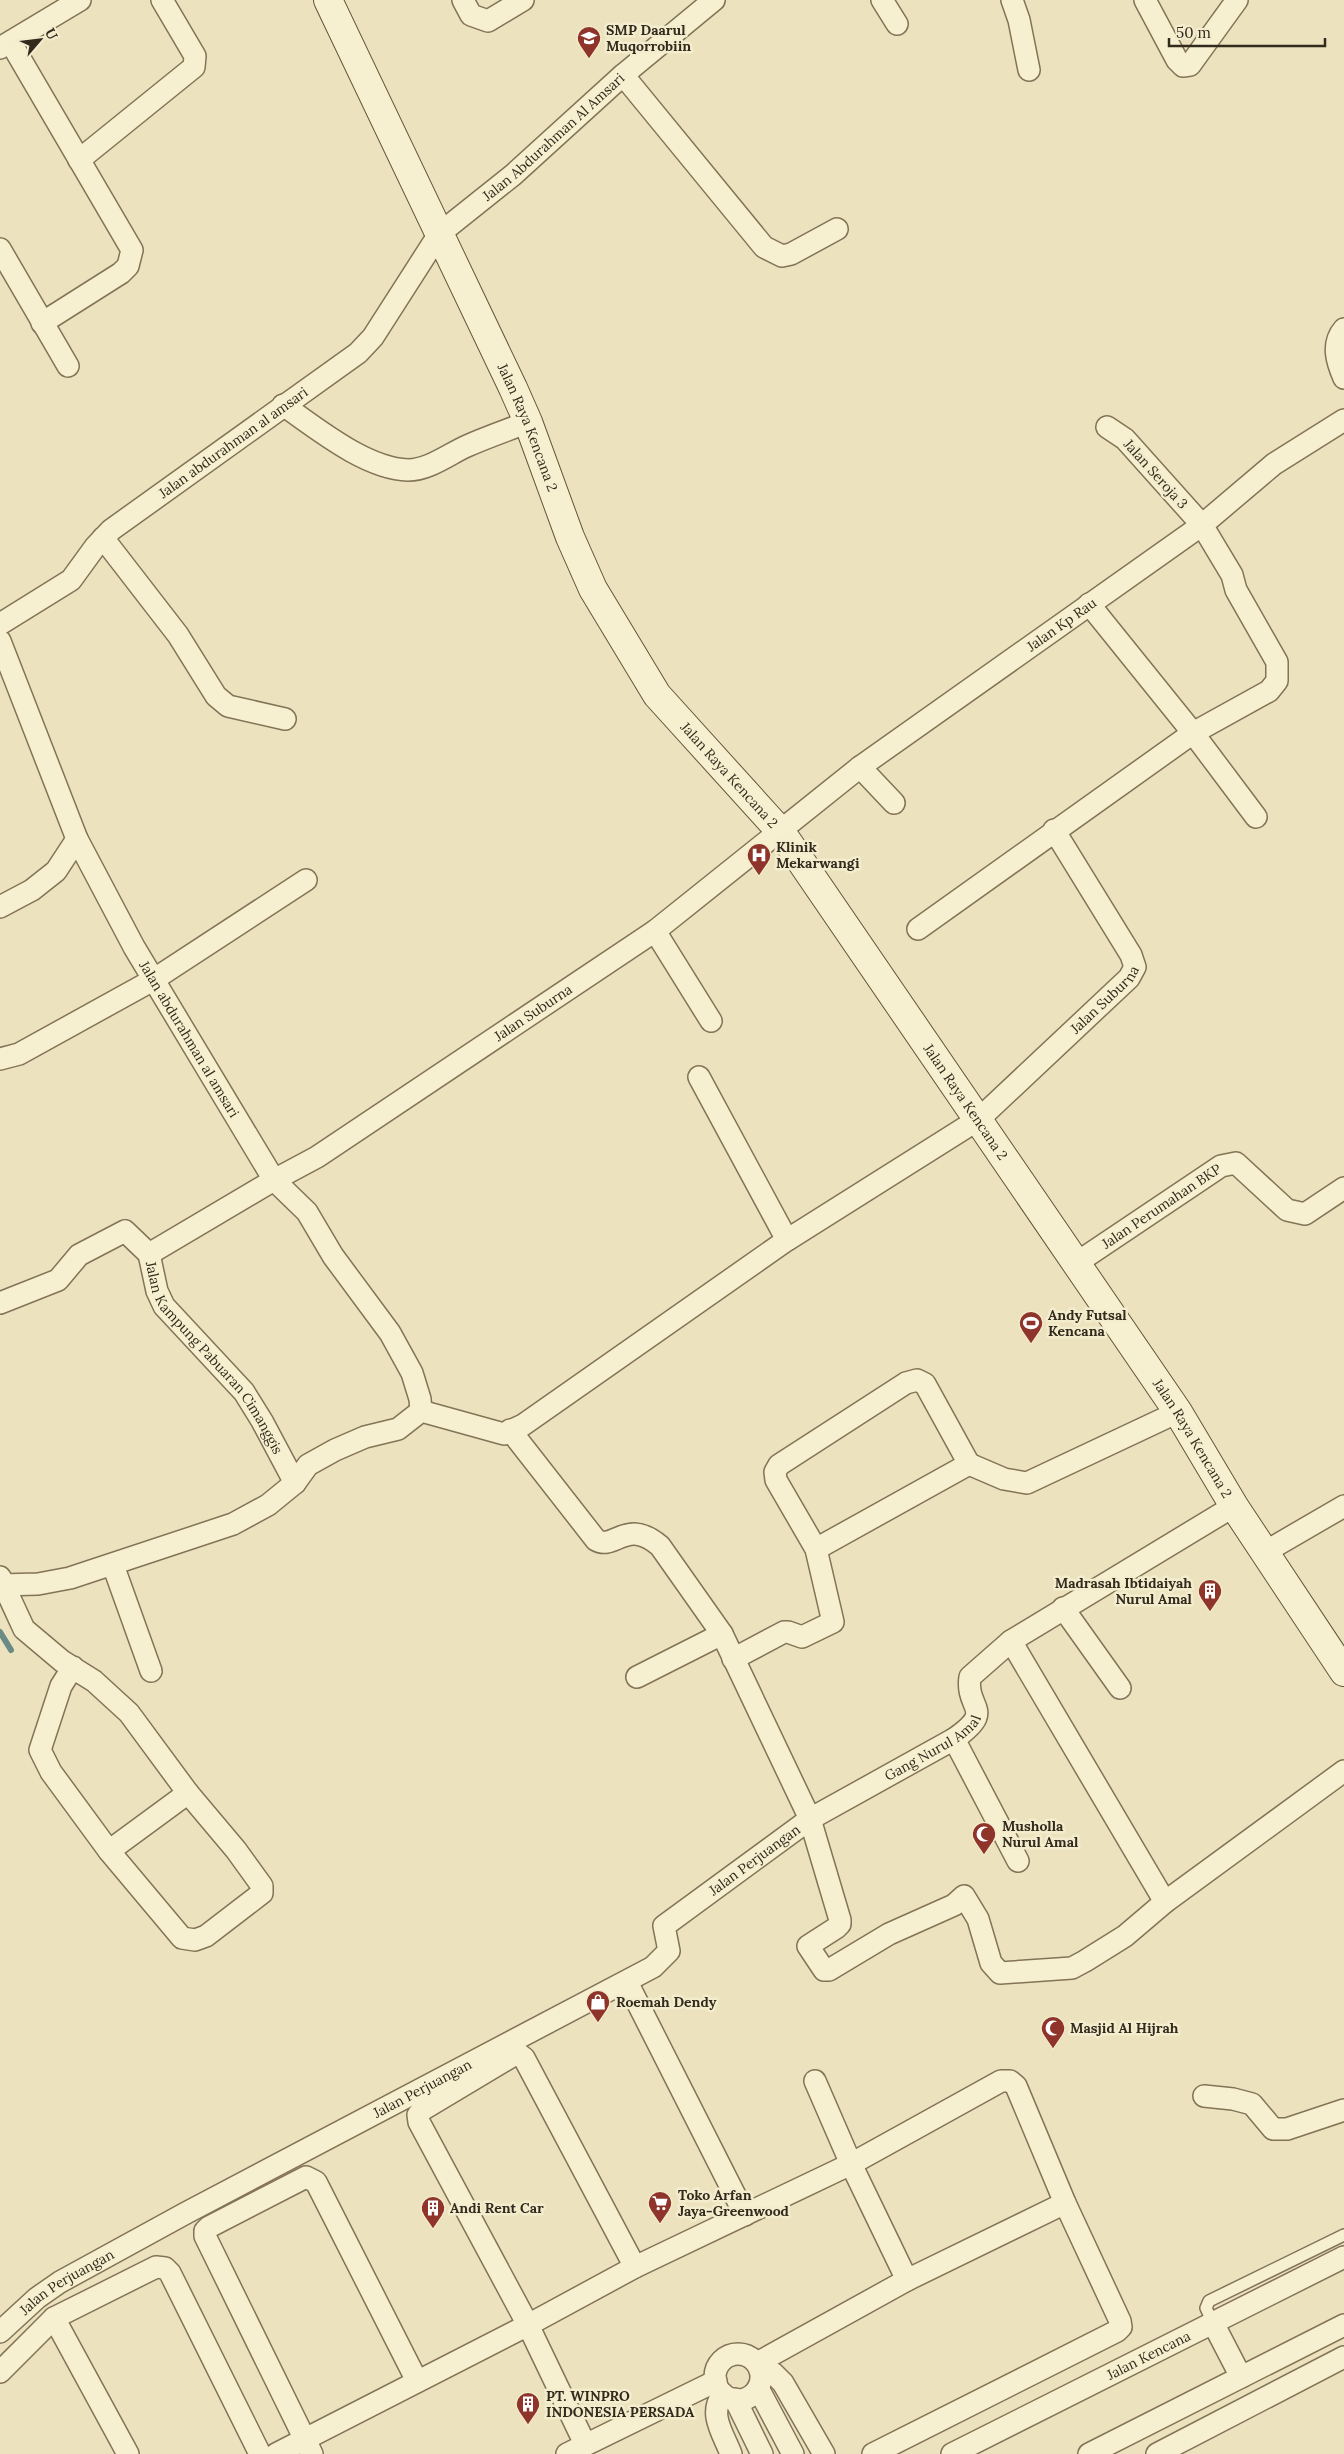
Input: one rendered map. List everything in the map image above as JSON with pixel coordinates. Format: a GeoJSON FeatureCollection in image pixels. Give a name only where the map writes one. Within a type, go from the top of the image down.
{"type":"FeatureCollection","features":[{"type":"Feature","properties":{"kind":"street"},"geometry":{"type":"LineString","coordinates":[[42,323],[121,273],[128,266],[132,250],[79,160],[6,45],[80,0]]}},
{"type":"Feature","properties":{"kind":"street"},"geometry":{"type":"LineString","coordinates":[[79,160],[194,67],[195,56],[162,0]]}},
{"type":"Feature","properties":{"kind":"street","name":"Jalan Raya Kencana 2"},"geometry":{"type":"LineString","coordinates":[[328,0],[528,422],[570,537],[593,589],[618,634],[657,695],[781,832],[1178,1412],[1234,1506],[1344,1672]]}},
{"type":"Feature","properties":{"kind":"street"},"geometry":{"type":"LineString","coordinates":[[464,0],[471,15],[488,21],[497,18],[523,0]]}},
{"type":"Feature","properties":{"kind":"street","name":"Jalan Abdurahman Al Amsari"},"geometry":{"type":"LineString","coordinates":[[440,234],[513,175],[622,76],[714,0]]}},
{"type":"Feature","properties":{"kind":"street"},"geometry":{"type":"LineString","coordinates":[[882,0],[897,24]]}},
{"type":"Feature","properties":{"kind":"street"},"geometry":{"type":"LineString","coordinates":[[1012,0],[1019,20],[1029,70]]}},
{"type":"Feature","properties":{"kind":"street"},"geometry":{"type":"LineString","coordinates":[[1149,3],[1183,66],[1190,65],[1237,0]]}},
{"type":"Feature","properties":{"kind":"street"},"geometry":{"type":"LineString","coordinates":[[622,76],[751,232],[769,250],[782,256],[791,254],[836,229]]}},
{"type":"Feature","properties":{"kind":"street","name":"Jalan abdurahman al amsari"},"geometry":{"type":"LineString","coordinates":[[0,624],[71,580],[103,538],[358,353],[373,337],[440,234]]}},
{"type":"Feature","properties":{"kind":"street"},"geometry":{"type":"LineString","coordinates":[[0,249],[68,366]]}},
{"type":"Feature","properties":{"kind":"street"},"geometry":{"type":"LineString","coordinates":[[1344,329],[1340,334],[1335,356],[1344,378]]}},
{"type":"Feature","properties":{"kind":"street"},"geometry":{"type":"LineString","coordinates":[[283,406],[352,451],[382,464],[408,470],[434,463],[466,446],[528,422]]}},
{"type":"Feature","properties":{"kind":"street","name":"Jalan Kp Rau"},"geometry":{"type":"LineString","coordinates":[[781,832],[860,767],[1202,524],[1274,464],[1344,420]]}},
{"type":"Feature","properties":{"kind":"street","name":"Jalan Seroja 3"},"geometry":{"type":"LineString","coordinates":[[918,929],[1054,830],[1193,733],[1269,691],[1277,681],[1276,662],[1236,590],[1232,575],[1202,524],[1125,439],[1107,427]]}},
{"type":"Feature","properties":{"kind":"street"},"geometry":{"type":"LineString","coordinates":[[103,538],[178,635],[216,696],[228,706],[285,719]]}},
{"type":"Feature","properties":{"kind":"street"},"geometry":{"type":"LineString","coordinates":[[1089,604],[1193,733],[1256,817]]}},
{"type":"Feature","properties":{"kind":"street","name":"Jalan abdurahman al amsari"},"geometry":{"type":"LineString","coordinates":[[0,641],[78,839],[153,980],[274,1180],[307,1212],[333,1256],[390,1333],[412,1373],[420,1399],[421,1411]]}},
{"type":"Feature","properties":{"kind":"street"},"geometry":{"type":"LineString","coordinates":[[860,767],[894,803]]}},
{"type":"Feature","properties":{"kind":"street","name":"Jalan Suburna"},"geometry":{"type":"LineString","coordinates":[[979,1120],[1129,978],[1135,967],[1131,955],[1054,830]]}},
{"type":"Feature","properties":{"kind":"street","name":"Jalan Suburna"},"geometry":{"type":"LineString","coordinates":[[274,1180],[317,1157],[655,930],[781,832]]}},
{"type":"Feature","properties":{"kind":"street"},"geometry":{"type":"LineString","coordinates":[[0,908],[32,890],[56,871],[78,839]]}},
{"type":"Feature","properties":{"kind":"street"},"geometry":{"type":"LineString","coordinates":[[0,1059],[19,1054],[153,980],[306,880]]}},
{"type":"Feature","properties":{"kind":"street"},"geometry":{"type":"LineString","coordinates":[[655,930],[710,1021]]}},
{"type":"Feature","properties":{"kind":"street"},"geometry":{"type":"LineString","coordinates":[[699,1077],[788,1240]]}},
{"type":"Feature","properties":{"kind":"street"},"geometry":{"type":"LineString","coordinates":[[72,1667],[58,1694],[40,1750],[51,1772],[109,1851],[182,1938],[194,1940],[206,1936],[262,1894],[262,1886],[236,1850],[188,1793],[129,1713],[94,1681],[42,1646],[24,1629],[1,1582],[38,1584],[70,1578],[234,1524],[268,1505],[295,1483],[308,1466],[335,1450],[364,1437],[398,1429],[421,1411],[504,1434],[523,1425],[788,1240],[979,1120]]}},
{"type":"Feature","properties":{"kind":"street","name":"Jalan Perumahan BKP"},"geometry":{"type":"LineString","coordinates":[[1076,1264],[1220,1166],[1236,1163],[1287,1210],[1305,1214],[1344,1188]]}},
{"type":"Feature","properties":{"kind":"street","name":"Jalan Kampung Pabuaran Cimanggis"},"geometry":{"type":"LineString","coordinates":[[274,1180],[149,1254],[157,1291],[164,1306],[244,1392],[262,1421],[295,1483]]}},
{"type":"Feature","properties":{"kind":"street"},"geometry":{"type":"LineString","coordinates":[[0,1303],[58,1280],[79,1254],[125,1231],[149,1254]]}},
{"type":"Feature","properties":{"kind":"street"},"geometry":{"type":"LineString","coordinates":[[733,1659],[784,1632],[802,1637],[833,1622],[816,1549],[776,1480],[775,1472],[779,1465],[906,1383],[917,1380],[925,1384],[970,1464],[1004,1479],[1027,1483],[1178,1412]]}},
{"type":"Feature","properties":{"kind":"street"},"geometry":{"type":"LineString","coordinates":[[510,1430],[596,1540],[601,1543],[607,1542],[632,1533],[650,1538],[660,1546],[722,1634],[810,1818],[840,1920],[840,1924],[836,1928],[808,1946],[824,1970],[829,1970],[889,1934],[954,1905],[964,1896],[978,1919],[991,1963],[1000,1973],[1013,1974],[1072,1968],[1125,1936],[1166,1902],[1344,1771]]}},
{"type":"Feature","properties":{"kind":"street"},"geometry":{"type":"LineString","coordinates":[[816,1549],[970,1464]]}},
{"type":"Feature","properties":{"kind":"street","name":"Gang Nurul Amal"},"geometry":{"type":"LineString","coordinates":[[810,1818],[954,1739],[972,1726],[976,1719],[977,1709],[969,1686],[970,1677],[1011,1641],[1234,1506]]}},
{"type":"Feature","properties":{"kind":"street"},"geometry":{"type":"LineString","coordinates":[[1265,1552],[1344,1506]]}},
{"type":"Feature","properties":{"kind":"street"},"geometry":{"type":"LineString","coordinates":[[113,1565],[150,1671]]}},
{"type":"Feature","properties":{"kind":"street"},"geometry":{"type":"LineString","coordinates":[[1063,1608],[1120,1688]]}},
{"type":"Feature","properties":{"kind":"street"},"geometry":{"type":"LineString","coordinates":[[637,1677],[722,1634]]}},
{"type":"Feature","properties":{"kind":"street"},"geometry":{"type":"LineString","coordinates":[[1011,1641],[1166,1902]]}},
{"type":"Feature","properties":{"kind":"street"},"geometry":{"type":"LineString","coordinates":[[954,1739],[1018,1861]]}},
{"type":"Feature","properties":{"kind":"street"},"geometry":{"type":"LineString","coordinates":[[109,1851],[188,1793]]}},
{"type":"Feature","properties":{"kind":"street","name":"Jalan Perjuangan"},"geometry":{"type":"LineString","coordinates":[[0,2332],[37,2298],[60,2282],[186,2213],[653,1967],[669,1951],[664,1926],[810,1818]]}},
{"type":"Feature","properties":{"kind":"street"},"geometry":{"type":"LineString","coordinates":[[630,1986],[746,2215]]}},
{"type":"Feature","properties":{"kind":"street"},"geometry":{"type":"LineString","coordinates":[[635,2267],[524,2058],[520,2055],[514,2055],[422,2110],[418,2115],[419,2122],[528,2325],[576,2449],[724,2391],[748,2397],[759,2374],[906,2280],[1065,2203]]}},
{"type":"Feature","properties":{"kind":"street"},"geometry":{"type":"LineString","coordinates":[[276,2454],[309,2446],[417,2380],[528,2325],[635,2267],[851,2164],[1001,2081],[1010,2081],[1016,2086],[1065,2203],[1120,2321],[1121,2327],[1117,2331],[873,2454]]}},
{"type":"Feature","properties":{"kind":"street"},"geometry":{"type":"LineString","coordinates":[[816,2082],[851,2164],[906,2280]]}},
{"type":"Feature","properties":{"kind":"street"},"geometry":{"type":"LineString","coordinates":[[1204,2096],[1233,2099],[1252,2104],[1273,2129],[1287,2129],[1344,2110]]}},
{"type":"Feature","properties":{"kind":"street"},"geometry":{"type":"LineString","coordinates":[[309,2446],[205,2236],[205,2231],[209,2227],[306,2177],[316,2182],[417,2380]]}},
{"type":"Feature","properties":{"kind":"street","name":"Jalan Kencana"},"geometry":{"type":"LineString","coordinates":[[952,2454],[1344,2257]]}},
{"type":"Feature","properties":{"kind":"street"},"geometry":{"type":"LineString","coordinates":[[0,2372],[54,2318],[156,2267],[165,2268],[170,2273],[260,2454]]}},
{"type":"Feature","properties":{"kind":"street"},"geometry":{"type":"LineString","coordinates":[[54,2318],[128,2454]]}},
{"type":"Feature","properties":{"kind":"street"},"geometry":{"type":"LineString","coordinates":[[1213,2323],[1241,2377]]}},
{"type":"Feature","properties":{"kind":"street"},"geometry":{"type":"LineString","coordinates":[[1089,2454],[1344,2326]]}},
{"type":"Feature","properties":{"kind":"street"},"geometry":{"type":"LineString","coordinates":[[762,2454],[724,2391],[718,2366],[729,2355],[745,2354],[759,2374],[793,2454]]}},
{"type":"Feature","properties":{"kind":"street"},"geometry":{"type":"LineString","coordinates":[[1157,2454],[1344,2358]]}},
{"type":"Feature","properties":{"kind":"street"},"geometry":{"type":"LineString","coordinates":[[759,2374],[773,2373],[783,2383],[824,2454]]}},
{"type":"Feature","properties":{"kind":"street"},"geometry":{"type":"LineString","coordinates":[[724,2391],[716,2403],[715,2413],[731,2454]]}},
{"type":"Feature","properties":{"kind":"lane"},"geometry":{"type":"LineString","coordinates":[[1213,2323],[1206,2308],[1209,2301],[1344,2235]]}},
{"type":"Feature","properties":{"kind":"waterway"},"geometry":{"type":"LineString","coordinates":[[0,1632],[11,1650]]}},
{"type":"Feature","properties":{"kind":"place","name":"SMP Daarul Muqorrobiin"},"geometry":{"type":"Point","coordinates":[589,59]}},
{"type":"Feature","properties":{"kind":"place","name":"Klinik Mekarwangi"},"geometry":{"type":"Point","coordinates":[759,876]}},
{"type":"Feature","properties":{"kind":"place","name":"Andy Futsal Kencana"},"geometry":{"type":"Point","coordinates":[1031,1344]}},
{"type":"Feature","properties":{"kind":"place","name":"Madrasah Ibtidaiyah Nurul Amal"},"geometry":{"type":"Point","coordinates":[1210,1612]}},
{"type":"Feature","properties":{"kind":"place","name":"Musholla Nurul Amal"},"geometry":{"type":"Point","coordinates":[984,1855]}},
{"type":"Feature","properties":{"kind":"place","name":"Roemah Dendy"},"geometry":{"type":"Point","coordinates":[598,2023]}},
{"type":"Feature","properties":{"kind":"place","name":"Masjid Al Hijrah"},"geometry":{"type":"Point","coordinates":[1053,2049]}},
{"type":"Feature","properties":{"kind":"place","name":"Toko Arfan Jaya-Greenwood"},"geometry":{"type":"Point","coordinates":[660,2224]}},
{"type":"Feature","properties":{"kind":"place","name":"Andi Rent Car"},"geometry":{"type":"Point","coordinates":[433,2229]}},
{"type":"Feature","properties":{"kind":"place","name":"PT. WINPRO INDONESIA PERSADA"},"geometry":{"type":"Point","coordinates":[528,2425]}}]}
